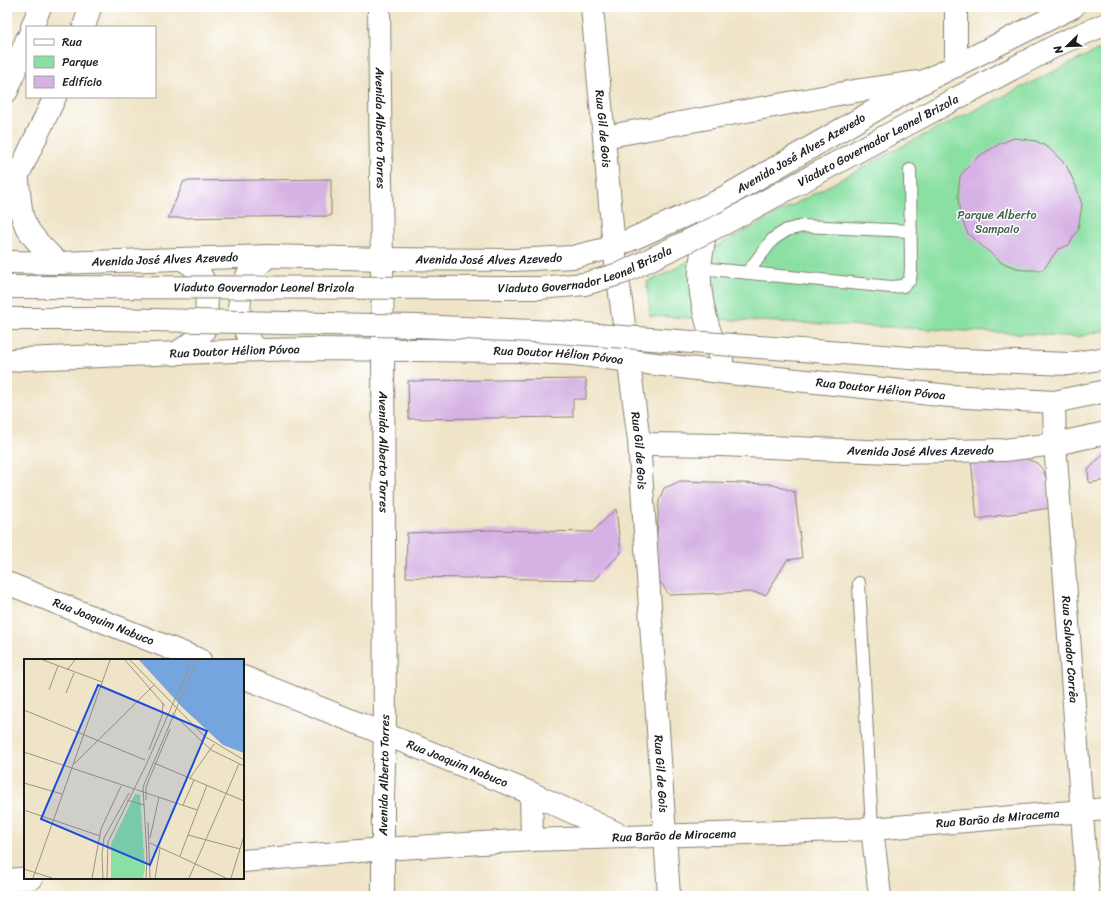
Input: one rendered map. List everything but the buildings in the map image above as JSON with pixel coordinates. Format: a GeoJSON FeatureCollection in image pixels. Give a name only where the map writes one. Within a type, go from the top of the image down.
{"type":"FeatureCollection","features":[{"type":"Feature","properties":{"kind":"main road"},"geometry":{"type":"LineString","coordinates":[[32,26],[40,7]]}},
{"type":"Feature","properties":{"kind":"main road"},"geometry":{"type":"LineString","coordinates":[[84,26],[90,7]]}},
{"type":"Feature","properties":{"kind":"main road","name":"Avenida Alberto Torres"},"geometry":{"type":"LineString","coordinates":[[379,7],[386,733],[383,896]]}},
{"type":"Feature","properties":{"kind":"main road","name":"Rua Gil de Gois"},"geometry":{"type":"LineString","coordinates":[[592,7],[614,247],[639,440],[669,896]]}},
{"type":"Feature","properties":{"kind":"main road"},"geometry":{"type":"LineString","coordinates":[[956,7],[956,66]]}},
{"type":"Feature","properties":{"kind":"main road","name":"Avenida José Alves Azevedo"},"geometry":{"type":"LineString","coordinates":[[7,262],[58,263],[268,256],[513,260],[573,257],[614,247],[718,200],[927,80],[1073,7]]}},
{"type":"Feature","properties":{"kind":"main road","name":"Viaduto Governador Leonel Brizola"},"geometry":{"type":"LineString","coordinates":[[7,287],[540,288],[585,284],[622,273],[725,223],[1061,43],[1106,24]]}},
{"type":"Feature","properties":{"kind":"main road"},"geometry":{"type":"LineString","coordinates":[[15,85],[26,43]]}},
{"type":"Feature","properties":{"kind":"main road","name":"Avenida José Alves Azevedo"},"geometry":{"type":"LineString","coordinates":[[604,137],[855,91],[927,80]]}},
{"type":"Feature","properties":{"kind":"main road"},"geometry":{"type":"LineString","coordinates":[[7,207],[17,177],[56,98]]}},
{"type":"Feature","properties":{"kind":"main road"},"geometry":{"type":"LineString","coordinates":[[17,177],[22,216],[27,227],[33,236],[58,263]]}},
{"type":"Feature","properties":{"kind":"main road"},"geometry":{"type":"LineString","coordinates":[[718,200],[709,214],[700,268],[701,289],[708,326],[720,356],[730,373]]}},
{"type":"Feature","properties":{"kind":"main road"},"geometry":{"type":"LineString","coordinates":[[260,350],[251,344],[239,309],[241,291],[247,276],[268,256]]}},
{"type":"Feature","properties":{"kind":"main road"},"geometry":{"type":"LineString","coordinates":[[174,354],[198,338],[205,329],[206,325],[205,282],[195,267],[181,259]]}},
{"type":"Feature","properties":{"kind":"main road"},"geometry":{"type":"LineString","coordinates":[[7,320],[118,320],[417,326],[557,332],[909,358],[1069,364],[1106,358]]}},
{"type":"Feature","properties":{"kind":"main road"},"geometry":{"type":"LineString","coordinates":[[7,344],[15,360]]}},
{"type":"Feature","properties":{"kind":"main road","name":"Rua Doutor Hélion Póvoa"},"geometry":{"type":"LineString","coordinates":[[15,360],[314,349],[517,351],[574,354],[730,373],[950,396],[1054,402],[1106,391]]}},
{"type":"Feature","properties":{"kind":"main road","name":"Rua Salvador Corrêa"},"geometry":{"type":"LineString","coordinates":[[1054,402],[1055,444],[1088,896]]}},
{"type":"Feature","properties":{"kind":"main road","name":"Avenida José Alves Azevedo"},"geometry":{"type":"LineString","coordinates":[[639,440],[650,444],[721,445],[891,452],[1004,450],[1055,444],[1106,432]]}},
{"type":"Feature","properties":{"kind":"main road","name":"Rua Joaquim Nabuco"},"geometry":{"type":"LineString","coordinates":[[7,583],[197,659]]}},
{"type":"Feature","properties":{"kind":"main road","name":"Rua Joaquim Nabuco"},"geometry":{"type":"LineString","coordinates":[[244,677],[386,733],[531,793],[625,837]]}},
{"type":"Feature","properties":{"kind":"main road"},"geometry":{"type":"LineString","coordinates":[[531,793],[532,840]]}},
{"type":"Feature","properties":{"kind":"main road","name":"Rua Barão de Miracema"},"geometry":{"type":"LineString","coordinates":[[244,861],[532,840],[872,829],[1106,809]]}},
{"type":"Feature","properties":{"kind":"main road"},"geometry":{"type":"LineString","coordinates":[[872,829],[880,896]]}},
{"type":"Feature","properties":{"kind":"main road"},"geometry":{"type":"LineString","coordinates":[[7,880],[24,879]]}},
{"type":"Feature","properties":{"kind":"lane"},"geometry":{"type":"LineString","coordinates":[[700,268],[891,287],[903,286],[910,280],[910,170]]}},
{"type":"Feature","properties":{"kind":"lane"},"geometry":{"type":"LineString","coordinates":[[747,273],[773,239],[787,230],[803,226],[911,231]]}},
{"type":"Feature","properties":{"kind":"lane"},"geometry":{"type":"LineString","coordinates":[[859,583],[872,829]]}},
{"type":"Feature","properties":{"kind":"green space","name":"Parque Alberto Sampaio"},"geometry":{"type":"Polygon","coordinates":[[[1106,46],[1106,330],[1077,337],[650,316],[647,282],[665,274],[908,143],[1106,46]]]}}]}
